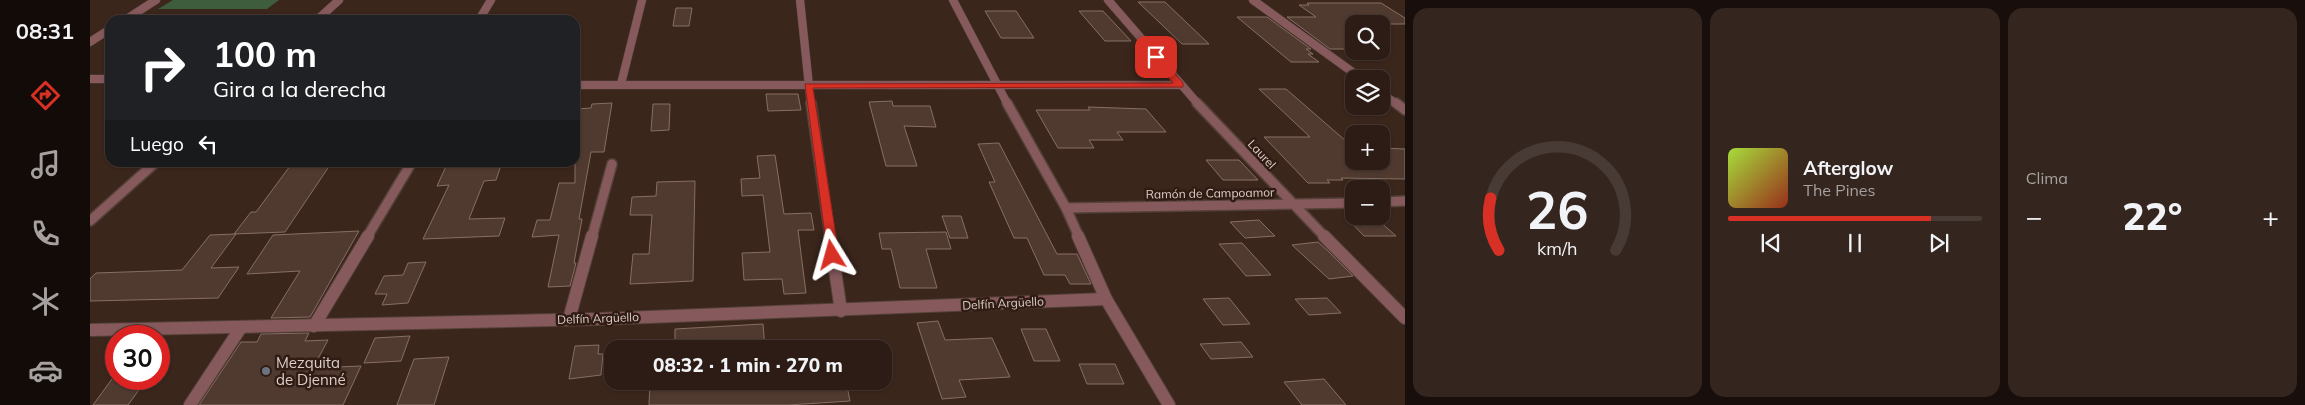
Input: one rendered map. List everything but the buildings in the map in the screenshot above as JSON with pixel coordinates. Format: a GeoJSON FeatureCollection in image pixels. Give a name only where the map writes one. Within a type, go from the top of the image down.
{"type":"FeatureCollection","features":[{"type":"Feature","properties":{"kind":"street"},"geometry":{"type":"LineString","coordinates":[[133,15],[156,0]]}},
{"type":"Feature","properties":{"kind":"street"},"geometry":{"type":"LineString","coordinates":[[322,15],[339,0]]}},
{"type":"Feature","properties":{"kind":"street"},"geometry":{"type":"LineString","coordinates":[[482,15],[492,0]]}},
{"type":"Feature","properties":{"kind":"street"},"geometry":{"type":"LineString","coordinates":[[621,84],[642,0]]}},
{"type":"Feature","properties":{"kind":"street"},"geometry":{"type":"LineString","coordinates":[[800,0],[808,86],[840,311]]}},
{"type":"Feature","properties":{"kind":"street"},"geometry":{"type":"LineString","coordinates":[[953,0],[996,84],[1066,208],[1106,298],[1169,405]]}},
{"type":"Feature","properties":{"kind":"street","name":"Laurel"},"geometry":{"type":"LineString","coordinates":[[1108,0],[1180,85],[1293,205],[1405,318]]}},
{"type":"Feature","properties":{"kind":"street"},"geometry":{"type":"LineString","coordinates":[[1253,0],[1350,70]]}},
{"type":"Feature","properties":{"kind":"street"},"geometry":{"type":"LineString","coordinates":[[90,42],[105,32]]}},
{"type":"Feature","properties":{"kind":"street"},"geometry":{"type":"LineString","coordinates":[[90,79],[105,80]]}},
{"type":"Feature","properties":{"kind":"street"},"geometry":{"type":"LineString","coordinates":[[580,85],[1180,85]]}},
{"type":"Feature","properties":{"kind":"street"},"geometry":{"type":"LineString","coordinates":[[1390,99],[1405,110]]}},
{"type":"Feature","properties":{"kind":"street"},"geometry":{"type":"LineString","coordinates":[[569,319],[612,164]]}},
{"type":"Feature","properties":{"kind":"street"},"geometry":{"type":"LineString","coordinates":[[90,221],[150,167]]}},
{"type":"Feature","properties":{"kind":"street"},"geometry":{"type":"LineString","coordinates":[[314,326],[409,167]]}},
{"type":"Feature","properties":{"kind":"street"},"geometry":{"type":"LineString","coordinates":[[1390,202],[1405,201]]}},
{"type":"Feature","properties":{"kind":"street","name":"Ramón de Campoamor"},"geometry":{"type":"LineString","coordinates":[[1066,208],[1345,203]]}},
{"type":"Feature","properties":{"kind":"street","name":"Delfín Argüello"},"geometry":{"type":"LineString","coordinates":[[90,330],[240,330],[314,326],[840,311],[1106,298]]}},
{"type":"Feature","properties":{"kind":"street"},"geometry":{"type":"LineString","coordinates":[[190,405],[240,330]]}},
{"type":"Feature","properties":{"kind":"green space"},"geometry":{"type":"Polygon","coordinates":[[[173,0],[279,0],[267,9],[158,9],[173,0]]]}},
{"type":"Feature","properties":{"kind":"place","name":"Mezquita de Djenné"},"geometry":{"type":"Point","coordinates":[266,371]}},
{"type":"Feature","properties":{"kind":"route"},"geometry":{"type":"LineString","coordinates":[[832,255],[808,86],[1180,85],[1156,57]]}}]}
